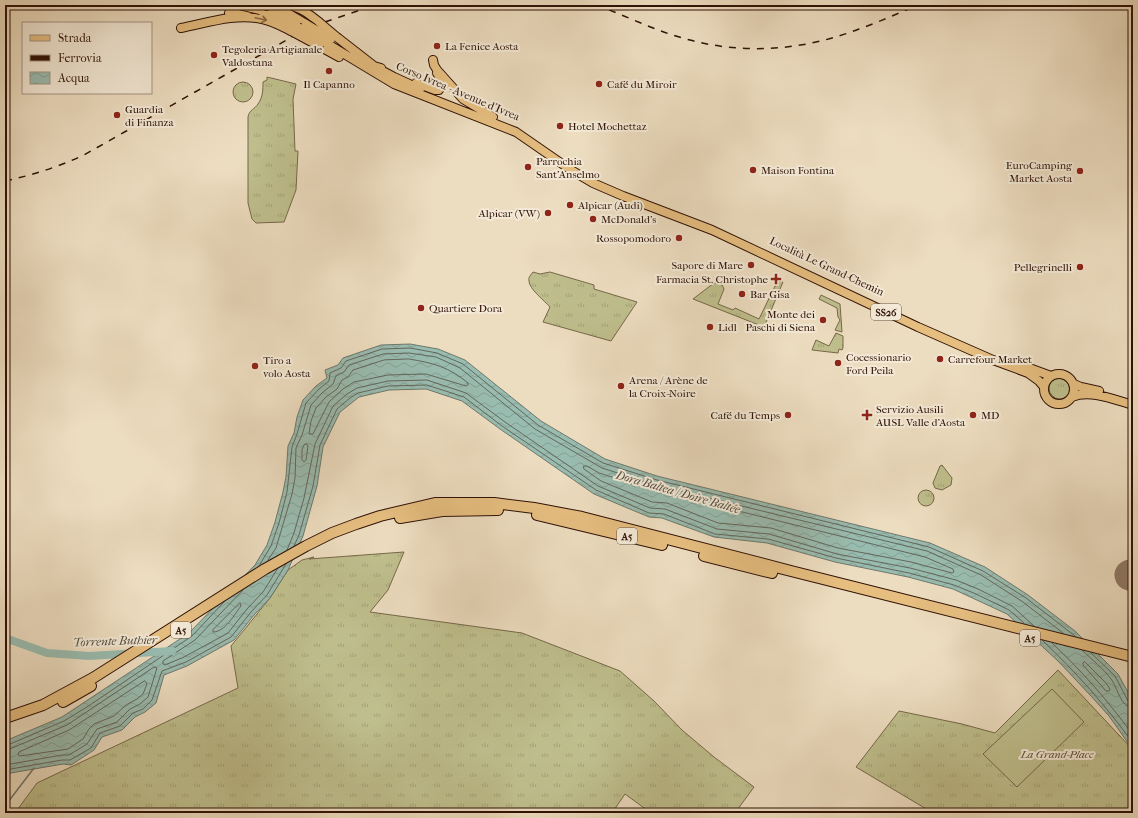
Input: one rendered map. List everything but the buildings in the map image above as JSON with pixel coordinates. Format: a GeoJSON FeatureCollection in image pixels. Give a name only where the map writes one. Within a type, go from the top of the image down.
{"type":"FeatureCollection","features":[{"type":"Feature","properties":{"kind":"highway","name":"A5"},"geometry":{"type":"LineString","coordinates":[[5,718],[43,705],[93,678],[278,562],[332,533],[380,516],[435,503],[494,503],[582,516],[1133,664]]}},
{"type":"Feature","properties":{"kind":"highway","name":"A5"},"geometry":{"type":"LineString","coordinates":[[5,725],[35,715],[77,695],[269,574],[325,543],[377,523],[442,511],[500,510],[536,515],[580,524],[1133,657]]}},
{"type":"Feature","properties":{"kind":"main road"},"geometry":{"type":"LineString","coordinates":[[239,5],[264,7],[289,14],[299,28]]}},
{"type":"Feature","properties":{"kind":"main road"},"geometry":{"type":"LineString","coordinates":[[286,5],[309,13],[319,22],[329,41]]}},
{"type":"Feature","properties":{"kind":"main road"},"geometry":{"type":"LineString","coordinates":[[248,10],[182,25],[250,17],[299,28],[329,41]]}},
{"type":"Feature","properties":{"kind":"main road","name":"Corso Ivrea - Avenue d'Ivrea"},"geometry":{"type":"LineString","coordinates":[[299,28],[329,41],[385,79],[407,90],[508,128],[593,183],[623,196],[727,234]]}},
{"type":"Feature","properties":{"kind":"main road","name":"SS26"},"geometry":{"type":"LineString","coordinates":[[329,41],[374,66]]}},
{"type":"Feature","properties":{"kind":"main road"},"geometry":{"type":"LineString","coordinates":[[374,66],[435,90],[440,88],[443,83],[435,67],[434,60]]}},
{"type":"Feature","properties":{"kind":"main road","name":"Corso Ivrea - Avenue d'Ivrea"},"geometry":{"type":"LineString","coordinates":[[374,66],[415,87],[493,117],[522,130],[585,173],[600,181],[617,189],[682,212],[727,234]]}},
{"type":"Feature","properties":{"kind":"main road"},"geometry":{"type":"LineString","coordinates":[[429,69],[440,76],[463,99],[493,117]]}},
{"type":"Feature","properties":{"kind":"main road","name":"Località Le Grand-Chemin"},"geometry":{"type":"LineString","coordinates":[[727,234],[951,336],[1003,358],[1051,376],[1058,373],[1064,374],[1070,378],[1074,384],[1081,387],[1133,400]]}},
{"type":"Feature","properties":{"kind":"main road","name":"Località Le Grand-Chemin"},"geometry":{"type":"LineString","coordinates":[[727,234],[924,330],[1028,373],[1040,381],[1044,387],[1046,396],[1054,403],[1066,403],[1072,397],[1087,394],[1133,405]]}},
{"type":"Feature","properties":{"kind":"main road"},"geometry":{"type":"LineString","coordinates":[[1044,387],[1046,381],[1051,376]]}},
{"type":"Feature","properties":{"kind":"main road"},"geometry":{"type":"LineString","coordinates":[[1072,397],[1075,390],[1074,384]]}},
{"type":"Feature","properties":{"kind":"green space"},"geometry":{"type":"Polygon","coordinates":[[[267,77],[296,84],[293,99],[295,151],[298,151],[296,190],[284,222],[256,223],[252,219],[248,203],[248,117],[261,99],[263,82],[267,80],[267,77]]]}},
{"type":"Feature","properties":{"kind":"green space"},"geometry":{"type":"Polygon","coordinates":[[[239,82],[247,82],[253,88],[253,96],[247,102],[239,102],[233,96],[233,88],[239,82]]]}},
{"type":"Feature","properties":{"kind":"green space"},"geometry":{"type":"Polygon","coordinates":[[[533,272],[540,274],[550,272],[594,285],[594,289],[637,302],[611,341],[543,322],[550,307],[534,291],[530,284],[529,278],[533,272]]]}},
{"type":"Feature","properties":{"kind":"green space"},"geometry":{"type":"Polygon","coordinates":[[[778,280],[783,282],[764,327],[693,299],[714,283],[722,285],[724,289],[718,304],[733,310],[735,308],[759,319],[778,280]]]}},
{"type":"Feature","properties":{"kind":"green space"},"geometry":{"type":"Polygon","coordinates":[[[821,295],[840,304],[842,332],[835,330],[840,320],[838,317],[837,308],[819,299],[821,295]]]}},
{"type":"Feature","properties":{"kind":"green space"},"geometry":{"type":"Polygon","coordinates":[[[836,333],[843,336],[843,348],[842,350],[839,349],[838,353],[812,350],[816,340],[829,346],[836,333]]]}},
{"type":"Feature","properties":{"kind":"green space"},"geometry":{"type":"Polygon","coordinates":[[[1060,377],[1064,378],[1070,384],[1070,392],[1064,398],[1060,399],[1056,398],[1050,392],[1049,388],[1050,384],[1056,378],[1060,377]]]}},
{"type":"Feature","properties":{"kind":"green space"},"geometry":{"type":"Polygon","coordinates":[[[942,465],[952,478],[951,485],[942,490],[935,488],[933,483],[940,466],[942,465]]]}},
{"type":"Feature","properties":{"kind":"green space"},"geometry":{"type":"Polygon","coordinates":[[[926,490],[933,495],[934,498],[929,505],[926,506],[919,501],[918,498],[923,491],[926,490]]]}},
{"type":"Feature","properties":{"kind":"green space"},"geometry":{"type":"Polygon","coordinates":[[[404,552],[388,590],[370,612],[522,633],[620,671],[654,701],[682,730],[714,757],[754,787],[735,813],[651,813],[625,794],[612,813],[15,813],[37,783],[238,688],[231,646],[270,598],[288,570],[302,560],[314,557],[309,559],[404,552]]]}},
{"type":"Feature","properties":{"kind":"green space","name":"La Grand-Place"},"geometry":{"type":"Polygon","coordinates":[[[1058,670],[1133,750],[1133,813],[933,813],[856,767],[899,711],[962,724],[995,733],[1058,670]]]}},
{"type":"Feature","properties":{"kind":"green space"},"geometry":{"type":"Polygon","coordinates":[[[1052,689],[1084,722],[1017,787],[983,754],[1052,689]]]}},
{"type":"Feature","properties":{"kind":"water","name":"Dora Baltea / Doire Baltée"},"geometry":{"type":"Polygon","coordinates":[[[410,344],[438,349],[465,360],[541,421],[605,459],[657,476],[930,543],[985,567],[1028,595],[1075,631],[1118,674],[1133,704],[1133,750],[1109,716],[1091,696],[1058,661],[1007,614],[953,589],[908,577],[835,562],[767,543],[714,537],[662,518],[649,517],[594,494],[462,401],[426,389],[389,390],[359,397],[340,412],[323,447],[317,486],[303,536],[288,570],[270,598],[234,640],[187,666],[164,675],[156,703],[145,712],[135,717],[122,730],[102,737],[94,750],[71,765],[63,764],[5,774],[5,741],[62,717],[189,633],[255,565],[267,545],[275,522],[286,477],[288,446],[294,433],[297,417],[303,400],[316,386],[327,378],[325,370],[338,365],[343,358],[381,345],[410,344]]]}},
{"type":"Feature","properties":{"kind":"waterway","name":"Torrente Buthier"},"geometry":{"type":"LineString","coordinates":[[5,638],[47,653],[89,656],[172,651]]}},
{"type":"Feature","properties":{"kind":"waterway"},"geometry":{"type":"LineString","coordinates":[[5,806],[34,768]]}},
{"type":"Feature","properties":{"kind":"railway"},"geometry":{"type":"LineString","coordinates":[[325,22],[363,9],[383,5]]}},
{"type":"Feature","properties":{"kind":"railway"},"geometry":{"type":"LineString","coordinates":[[596,5],[678,37],[711,45],[754,49],[797,46],[818,42],[839,36],[918,5]]}},
{"type":"Feature","properties":{"kind":"railway"},"geometry":{"type":"LineString","coordinates":[[1128,5],[1133,7]]}},
{"type":"Feature","properties":{"kind":"railway"},"geometry":{"type":"LineString","coordinates":[[5,181],[45,170],[84,155],[292,37]]}},
{"type":"Feature","properties":{"kind":"place","name":"La Fenice Aosta"},"geometry":{"type":"Point","coordinates":[437,46]}},
{"type":"Feature","properties":{"kind":"place","name":"Tegoleria Artigianale Valdostana"},"geometry":{"type":"Point","coordinates":[214,55]}},
{"type":"Feature","properties":{"kind":"place","name":"Il Capanno"},"geometry":{"type":"Point","coordinates":[329,71]}},
{"type":"Feature","properties":{"kind":"place","name":"Café du Miroir"},"geometry":{"type":"Point","coordinates":[599,84]}},
{"type":"Feature","properties":{"kind":"place","name":"Guardia di Finanza"},"geometry":{"type":"Point","coordinates":[117,115]}},
{"type":"Feature","properties":{"kind":"place","name":"Hotel Mochettaz"},"geometry":{"type":"Point","coordinates":[560,126]}},
{"type":"Feature","properties":{"kind":"place","name":"Parrochia Sant’Anselmo"},"geometry":{"type":"Point","coordinates":[528,167]}},
{"type":"Feature","properties":{"kind":"place","name":"Maison Fontina"},"geometry":{"type":"Point","coordinates":[753,170]}},
{"type":"Feature","properties":{"kind":"place","name":"EuroCamping Market Aosta"},"geometry":{"type":"Point","coordinates":[1080,171]}},
{"type":"Feature","properties":{"kind":"place","name":"Alpicar (Audi)"},"geometry":{"type":"Point","coordinates":[570,205]}},
{"type":"Feature","properties":{"kind":"place","name":"Alpicar (VW)"},"geometry":{"type":"Point","coordinates":[548,213]}},
{"type":"Feature","properties":{"kind":"place","name":"McDonald's"},"geometry":{"type":"Point","coordinates":[593,219]}},
{"type":"Feature","properties":{"kind":"place","name":"Rossopomodoro"},"geometry":{"type":"Point","coordinates":[679,238]}},
{"type":"Feature","properties":{"kind":"place","name":"Sapore di Mare"},"geometry":{"type":"Point","coordinates":[751,265]}},
{"type":"Feature","properties":{"kind":"place","name":"Pellegrinelli"},"geometry":{"type":"Point","coordinates":[1080,267]}},
{"type":"Feature","properties":{"kind":"place","name":"Farmacia St. Christophe"},"geometry":{"type":"Point","coordinates":[776,279]}},
{"type":"Feature","properties":{"kind":"place","name":"Bar Gisa"},"geometry":{"type":"Point","coordinates":[742,294]}},
{"type":"Feature","properties":{"kind":"place","name":"Quartiere Dora"},"geometry":{"type":"Point","coordinates":[421,308]}},
{"type":"Feature","properties":{"kind":"place","name":"Monte dei Paschi di Siena"},"geometry":{"type":"Point","coordinates":[823,320]}},
{"type":"Feature","properties":{"kind":"place","name":"Lidl"},"geometry":{"type":"Point","coordinates":[710,327]}},
{"type":"Feature","properties":{"kind":"place","name":"Carrefour Market"},"geometry":{"type":"Point","coordinates":[940,359]}},
{"type":"Feature","properties":{"kind":"place","name":"Cocessionario Ford Peila"},"geometry":{"type":"Point","coordinates":[838,363]}},
{"type":"Feature","properties":{"kind":"place","name":"Tiro a volo Aosta"},"geometry":{"type":"Point","coordinates":[255,366]}},
{"type":"Feature","properties":{"kind":"place","name":"Arena / Arène de la Croix-Noire"},"geometry":{"type":"Point","coordinates":[621,386]}},
{"type":"Feature","properties":{"kind":"place","name":"Café du Temps"},"geometry":{"type":"Point","coordinates":[788,415]}},
{"type":"Feature","properties":{"kind":"place","name":"Servizio Ausili AUSL Valle d'Aosta"},"geometry":{"type":"Point","coordinates":[867,415]}},
{"type":"Feature","properties":{"kind":"place","name":"MD"},"geometry":{"type":"Point","coordinates":[973,415]}}]}
